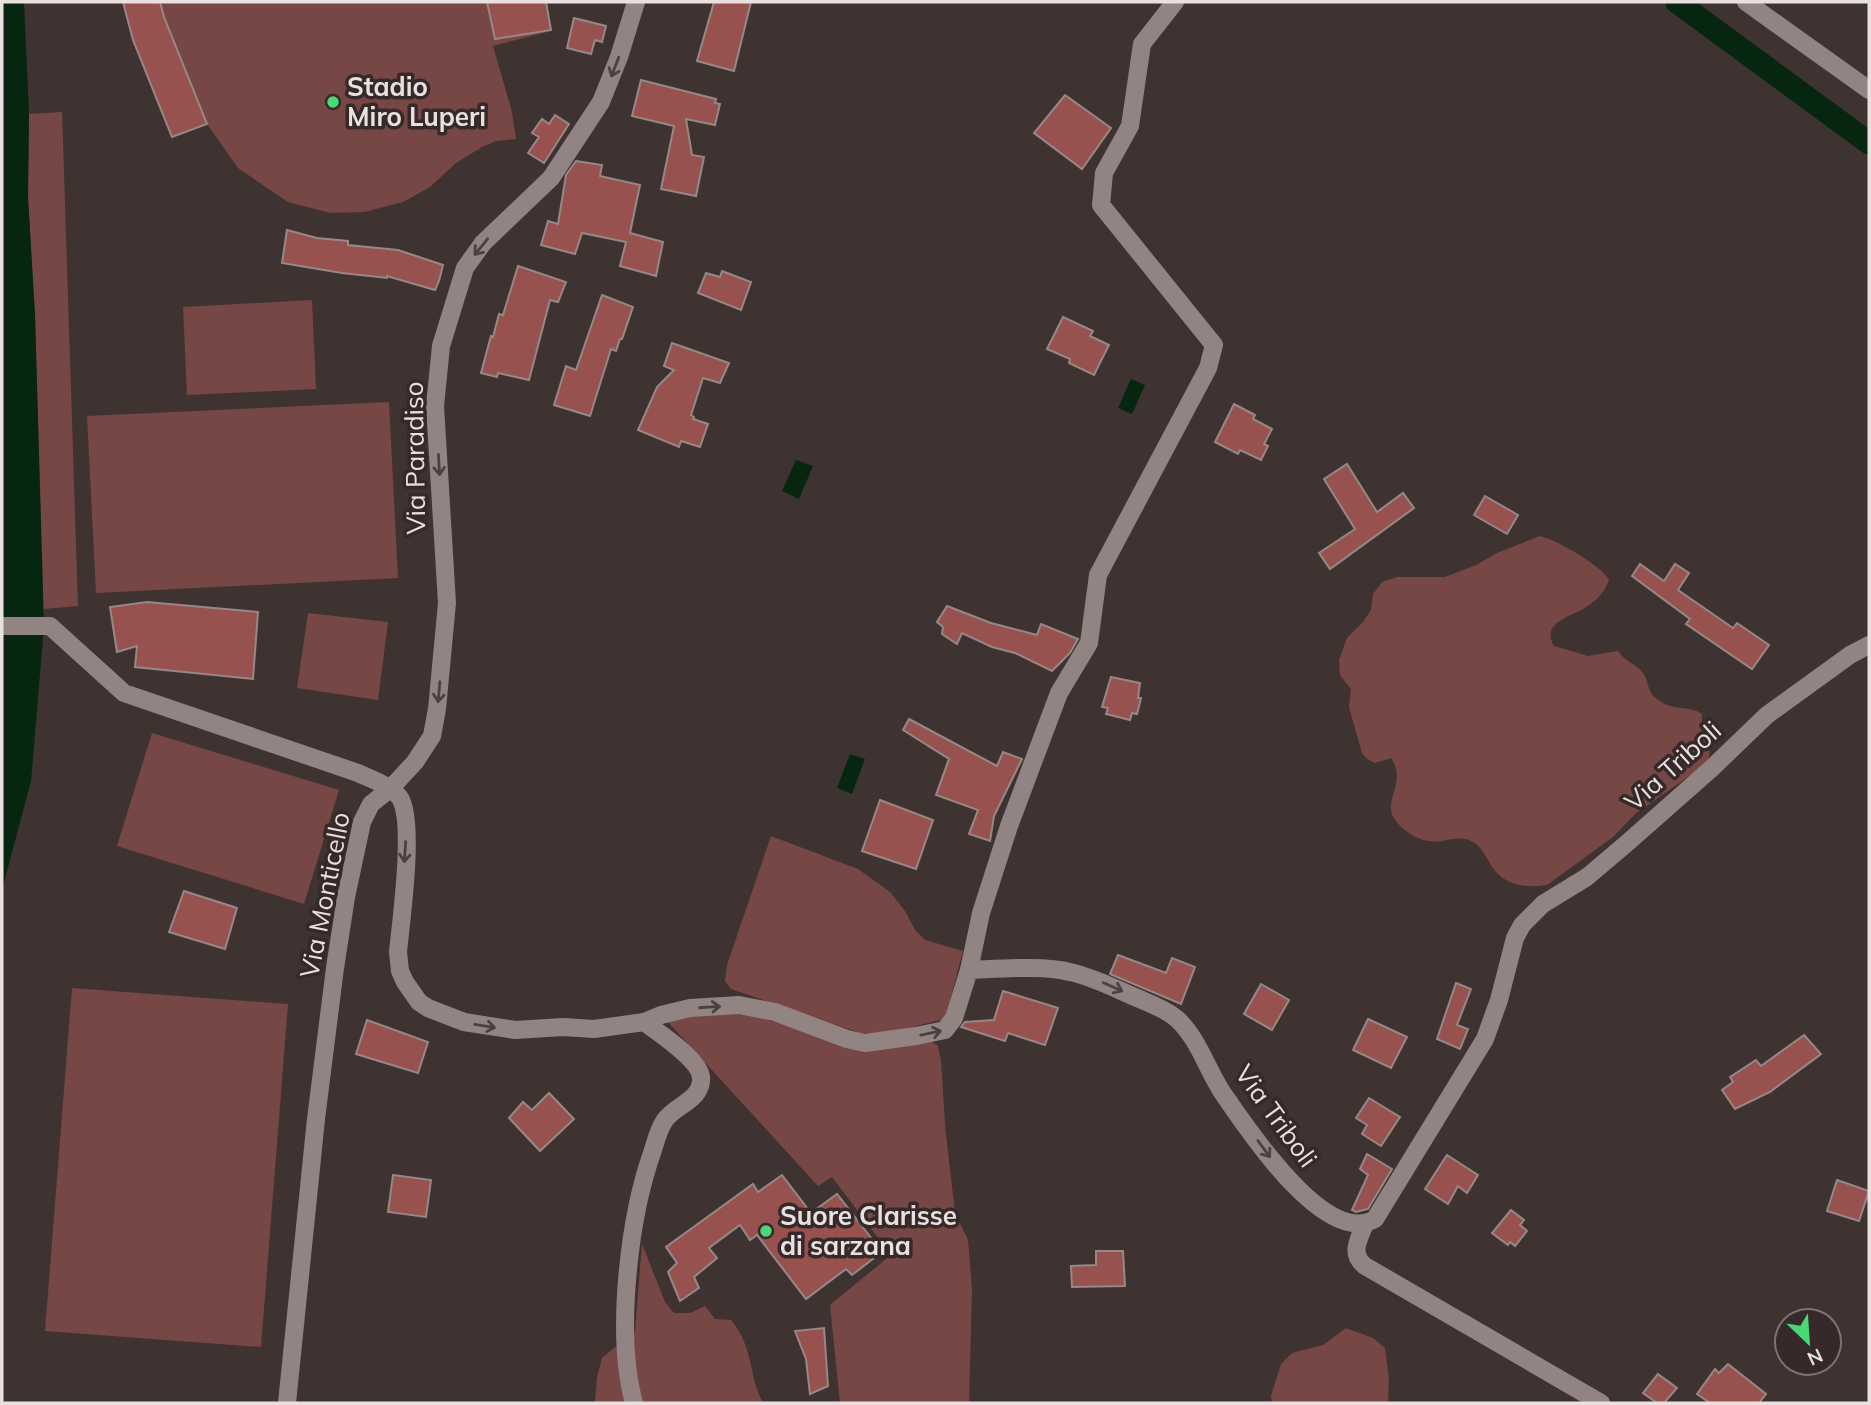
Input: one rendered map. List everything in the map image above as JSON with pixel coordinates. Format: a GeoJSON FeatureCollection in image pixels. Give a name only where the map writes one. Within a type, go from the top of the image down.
{"type":"FeatureCollection","features":[{"type":"Feature","properties":{"kind":"street","name":"Via Paradiso"},"geometry":{"type":"LineString","coordinates":[[390,789],[415,762],[432,736],[438,709],[446,603],[435,406],[441,346],[465,268],[483,243],[551,178],[582,134],[601,102],[619,57],[636,2]]}},
{"type":"Feature","properties":{"kind":"street"},"geometry":{"type":"LineString","coordinates":[[390,789],[400,798],[406,836],[398,952],[400,971],[410,992],[428,1008],[464,1022],[515,1030],[563,1027],[594,1029],[644,1023],[661,1014],[690,1008],[739,1005],[775,1012],[865,1043],[945,1030],[954,1018],[969,970],[981,913],[1009,826],[1059,693],[1088,643],[1098,575],[1208,368],[1214,345],[1101,205],[1104,173],[1130,126],[1142,44],[1175,2]]}},
{"type":"Feature","properties":{"kind":"street"},"geometry":{"type":"LineString","coordinates":[[1746,2],[1869,89]]}},
{"type":"Feature","properties":{"kind":"street","name":"Via Monticello"},"geometry":{"type":"LineString","coordinates":[[2,626],[50,626],[124,693],[358,774],[390,789],[371,803],[366,811],[346,897],[318,1105],[287,1403]]}},
{"type":"Feature","properties":{"kind":"street","name":"Via Triboli"},"geometry":{"type":"LineString","coordinates":[[969,970],[1067,971],[1126,993],[1177,1019],[1191,1036],[1222,1091],[1280,1172],[1304,1197],[1322,1209],[1351,1224],[1364,1226],[1375,1219],[1485,1039],[1499,1000],[1515,938],[1522,925],[1543,904],[1587,877],[1712,768],[1766,715],[1850,655],[1869,645]]}},
{"type":"Feature","properties":{"kind":"street"},"geometry":{"type":"LineString","coordinates":[[634,1403],[630,1390],[626,1328],[628,1266],[640,1193],[665,1119],[698,1092],[701,1080],[699,1069],[668,1039],[644,1023]]}},
{"type":"Feature","properties":{"kind":"street"},"geometry":{"type":"LineString","coordinates":[[1364,1226],[1356,1249],[1359,1261],[1365,1266],[1601,1403]]}},
{"type":"Feature","properties":{"kind":"shaded area"},"geometry":{"type":"Polygon","coordinates":[[[2,2],[24,2],[29,113],[28,197],[35,315],[44,626],[31,781],[2,890],[2,2]]]}},
{"type":"Feature","properties":{"kind":"shaded area","name":"Stadio Miro Luperi"},"geometry":{"type":"Polygon","coordinates":[[[123,2],[547,2],[551,31],[493,46],[512,112],[516,139],[496,141],[482,147],[456,163],[430,187],[403,202],[364,212],[330,213],[288,202],[238,168],[207,124],[172,137],[133,40],[123,2]]]}},
{"type":"Feature","properties":{"kind":"shaded area"},"geometry":{"type":"Polygon","coordinates":[[[62,112],[78,606],[43,609],[35,315],[28,197],[29,114],[62,112]]]}},
{"type":"Feature","properties":{"kind":"shaded area"},"geometry":{"type":"Polygon","coordinates":[[[312,300],[316,389],[187,395],[183,307],[312,300]]]}},
{"type":"Feature","properties":{"kind":"shaded area"},"geometry":{"type":"Polygon","coordinates":[[[1131,379],[1145,385],[1132,414],[1118,408],[1131,379]]]}},
{"type":"Feature","properties":{"kind":"shaded area"},"geometry":{"type":"Polygon","coordinates":[[[389,402],[398,578],[96,593],[87,416],[389,402]]]}},
{"type":"Feature","properties":{"kind":"shaded area"},"geometry":{"type":"Polygon","coordinates":[[[796,460],[813,466],[799,499],[782,491],[796,460]]]}},
{"type":"Feature","properties":{"kind":"shaded area"},"geometry":{"type":"Polygon","coordinates":[[[1540,536],[1578,554],[1598,568],[1609,580],[1595,600],[1558,622],[1551,632],[1554,646],[1588,656],[1618,651],[1640,670],[1651,693],[1658,700],[1702,714],[1702,732],[1710,752],[1705,765],[1635,814],[1613,837],[1547,885],[1532,886],[1504,879],[1480,848],[1469,840],[1459,838],[1435,842],[1422,839],[1404,830],[1395,820],[1391,806],[1397,776],[1395,767],[1391,758],[1375,763],[1362,753],[1349,707],[1351,689],[1340,675],[1339,660],[1347,638],[1371,610],[1373,594],[1382,582],[1397,577],[1445,577],[1540,536]]]}},
{"type":"Feature","properties":{"kind":"shaded area"},"geometry":{"type":"Polygon","coordinates":[[[308,613],[388,622],[378,700],[297,688],[308,613]]]}},
{"type":"Feature","properties":{"kind":"shaded area"},"geometry":{"type":"Polygon","coordinates":[[[152,733],[339,790],[304,904],[117,846],[152,733]]]}},
{"type":"Feature","properties":{"kind":"shaded area"},"geometry":{"type":"Polygon","coordinates":[[[850,754],[865,759],[852,794],[837,788],[850,754]]]}},
{"type":"Feature","properties":{"kind":"shaded area"},"geometry":{"type":"Polygon","coordinates":[[[771,836],[858,869],[890,892],[915,930],[925,940],[963,951],[945,1019],[887,1033],[860,1033],[731,989],[725,981],[727,965],[771,836]]]}},
{"type":"Feature","properties":{"kind":"shaded area"},"geometry":{"type":"Polygon","coordinates":[[[72,988],[288,1004],[261,1347],[45,1331],[72,988]]]}},
{"type":"Feature","properties":{"kind":"shaded area"},"geometry":{"type":"Polygon","coordinates":[[[692,1015],[750,1015],[796,1027],[931,1041],[938,1046],[955,1213],[968,1240],[972,1289],[969,1403],[840,1403],[830,1305],[891,1255],[832,1177],[818,1186],[667,1021],[692,1015]]]}},
{"type":"Feature","properties":{"kind":"shaded area"},"geometry":{"type":"Polygon","coordinates":[[[642,1244],[665,1302],[674,1313],[690,1313],[705,1306],[715,1319],[731,1320],[744,1340],[763,1403],[595,1403],[602,1358],[635,1331],[642,1244]]]}},
{"type":"Feature","properties":{"kind":"shaded area"},"geometry":{"type":"Polygon","coordinates":[[[1346,1328],[1373,1338],[1385,1348],[1389,1379],[1388,1403],[1272,1403],[1271,1396],[1281,1364],[1292,1353],[1323,1345],[1346,1328]]]}},
{"type":"Feature","properties":{"kind":"building"},"geometry":{"type":"Polygon","coordinates":[[[123,2],[160,2],[207,124],[172,137],[133,40],[123,2]]]}},
{"type":"Feature","properties":{"kind":"building"},"geometry":{"type":"Polygon","coordinates":[[[487,2],[546,2],[551,30],[495,39],[487,2]]]}},
{"type":"Feature","properties":{"kind":"building"},"geometry":{"type":"Polygon","coordinates":[[[714,2],[751,2],[734,71],[697,61],[714,2]]]}},
{"type":"Feature","properties":{"kind":"building"},"geometry":{"type":"Polygon","coordinates":[[[574,18],[606,26],[602,42],[595,40],[591,54],[567,48],[574,18]]]}},
{"type":"Feature","properties":{"kind":"building"},"geometry":{"type":"Polygon","coordinates":[[[641,80],[716,99],[715,103],[720,104],[715,125],[686,119],[692,155],[704,157],[696,196],[661,189],[674,126],[632,116],[641,80]]]}},
{"type":"Feature","properties":{"kind":"building"},"geometry":{"type":"Polygon","coordinates":[[[1065,95],[1111,128],[1082,169],[1034,133],[1065,95]]]}},
{"type":"Feature","properties":{"kind":"building"},"geometry":{"type":"Polygon","coordinates":[[[555,115],[569,124],[544,163],[528,153],[539,137],[532,133],[542,119],[549,124],[555,115]]]}},
{"type":"Feature","properties":{"kind":"building"},"geometry":{"type":"Polygon","coordinates":[[[576,161],[602,165],[600,176],[640,185],[630,233],[663,242],[656,276],[620,266],[626,242],[582,233],[575,254],[541,245],[548,221],[558,224],[566,175],[576,161]]]}},
{"type":"Feature","properties":{"kind":"building"},"geometry":{"type":"Polygon","coordinates":[[[287,230],[317,238],[348,241],[348,245],[398,250],[443,265],[439,281],[435,290],[387,276],[342,273],[282,263],[287,230]]]}},
{"type":"Feature","properties":{"kind":"building"},"geometry":{"type":"Polygon","coordinates":[[[518,266],[566,282],[558,302],[550,300],[529,380],[498,373],[497,377],[481,373],[491,336],[493,337],[499,314],[503,315],[518,266]]]}},
{"type":"Feature","properties":{"kind":"building"},"geometry":{"type":"Polygon","coordinates":[[[722,271],[751,282],[741,310],[698,293],[706,273],[720,277],[722,271]]]}},
{"type":"Feature","properties":{"kind":"building"},"geometry":{"type":"Polygon","coordinates":[[[602,295],[633,307],[616,351],[611,349],[590,416],[554,405],[566,366],[576,370],[602,295]]]}},
{"type":"Feature","properties":{"kind":"building"},"geometry":{"type":"Polygon","coordinates":[[[1063,317],[1093,331],[1090,336],[1109,345],[1094,375],[1069,363],[1070,359],[1047,349],[1063,317]]]}},
{"type":"Feature","properties":{"kind":"building"},"geometry":{"type":"Polygon","coordinates":[[[672,343],[729,363],[720,383],[703,378],[691,415],[693,419],[708,424],[700,447],[681,441],[679,447],[638,430],[657,387],[674,370],[664,366],[672,343]]]}},
{"type":"Feature","properties":{"kind":"building"},"geometry":{"type":"Polygon","coordinates":[[[1234,404],[1255,415],[1253,419],[1272,429],[1264,444],[1268,446],[1261,460],[1240,450],[1238,454],[1215,442],[1234,404]]]}},
{"type":"Feature","properties":{"kind":"building"},"geometry":{"type":"Polygon","coordinates":[[[1347,464],[1377,512],[1403,493],[1414,508],[1330,569],[1319,553],[1355,529],[1324,479],[1347,464]]]}},
{"type":"Feature","properties":{"kind":"building"},"geometry":{"type":"Polygon","coordinates":[[[1485,496],[1518,515],[1507,534],[1474,515],[1485,496]]]}},
{"type":"Feature","properties":{"kind":"building"},"geometry":{"type":"Polygon","coordinates":[[[1640,564],[1664,581],[1675,564],[1689,573],[1678,590],[1733,628],[1737,623],[1769,645],[1752,669],[1686,624],[1690,619],[1632,576],[1640,564]]]}},
{"type":"Feature","properties":{"kind":"building"},"geometry":{"type":"Polygon","coordinates":[[[147,602],[258,612],[253,679],[135,667],[137,646],[117,652],[110,607],[147,602]]]}},
{"type":"Feature","properties":{"kind":"building"},"geometry":{"type":"Polygon","coordinates":[[[947,606],[991,623],[1037,635],[1041,624],[1078,639],[1070,653],[1052,671],[1015,653],[992,647],[962,633],[957,644],[942,634],[943,627],[937,622],[947,606]]]}},
{"type":"Feature","properties":{"kind":"building"},"geometry":{"type":"Polygon","coordinates":[[[1111,677],[1140,683],[1138,698],[1141,698],[1137,714],[1132,713],[1130,720],[1106,714],[1108,708],[1102,707],[1111,677]]]}},
{"type":"Feature","properties":{"kind":"building"},"geometry":{"type":"Polygon","coordinates":[[[909,719],[997,766],[1003,752],[1022,759],[994,816],[990,841],[969,834],[978,810],[936,795],[949,759],[903,730],[909,719]]]}},
{"type":"Feature","properties":{"kind":"building"},"geometry":{"type":"Polygon","coordinates":[[[880,800],[933,820],[916,869],[862,851],[880,800]]]}},
{"type":"Feature","properties":{"kind":"building"},"geometry":{"type":"Polygon","coordinates":[[[184,891],[237,908],[225,949],[169,932],[184,891]]]}},
{"type":"Feature","properties":{"kind":"building"},"geometry":{"type":"Polygon","coordinates":[[[1118,955],[1166,973],[1172,958],[1195,967],[1181,1004],[1110,974],[1118,955]]]}},
{"type":"Feature","properties":{"kind":"building"},"geometry":{"type":"Polygon","coordinates":[[[1456,983],[1471,989],[1457,1025],[1468,1029],[1460,1049],[1437,1039],[1456,983]]]}},
{"type":"Feature","properties":{"kind":"building"},"geometry":{"type":"Polygon","coordinates":[[[1261,984],[1289,1000],[1272,1030],[1244,1014],[1261,984]]]}},
{"type":"Feature","properties":{"kind":"building"},"geometry":{"type":"Polygon","coordinates":[[[1003,991],[1058,1008],[1045,1045],[1008,1033],[1005,1041],[961,1027],[965,1022],[994,1020],[1003,991]]]}},
{"type":"Feature","properties":{"kind":"building"},"geometry":{"type":"Polygon","coordinates":[[[1368,1019],[1407,1037],[1391,1068],[1353,1050],[1368,1019]]]}},
{"type":"Feature","properties":{"kind":"building"},"geometry":{"type":"Polygon","coordinates":[[[367,1020],[428,1042],[418,1073],[356,1054],[367,1020]]]}},
{"type":"Feature","properties":{"kind":"building"},"geometry":{"type":"Polygon","coordinates":[[[1804,1035],[1821,1054],[1770,1092],[1735,1109],[1722,1090],[1733,1082],[1730,1077],[1756,1060],[1761,1066],[1804,1035]]]}},
{"type":"Feature","properties":{"kind":"building"},"geometry":{"type":"Polygon","coordinates":[[[549,1093],[574,1119],[540,1151],[509,1118],[523,1102],[532,1110],[549,1093]]]}},
{"type":"Feature","properties":{"kind":"building"},"geometry":{"type":"Polygon","coordinates":[[[1369,1098],[1400,1117],[1381,1146],[1362,1134],[1367,1125],[1356,1118],[1369,1098]]]}},
{"type":"Feature","properties":{"kind":"building"},"geometry":{"type":"Polygon","coordinates":[[[1367,1154],[1392,1169],[1368,1209],[1356,1212],[1352,1210],[1368,1175],[1360,1169],[1367,1154]]]}},
{"type":"Feature","properties":{"kind":"building"},"geometry":{"type":"Polygon","coordinates":[[[1447,1155],[1478,1175],[1467,1193],[1458,1186],[1448,1204],[1425,1189],[1447,1155]]]}},
{"type":"Feature","properties":{"kind":"building"},"geometry":{"type":"Polygon","coordinates":[[[393,1175],[431,1180],[426,1217],[388,1212],[393,1175]]]}},
{"type":"Feature","properties":{"kind":"building"},"geometry":{"type":"Polygon","coordinates":[[[782,1175],[811,1213],[837,1194],[882,1252],[852,1275],[846,1269],[806,1299],[757,1235],[750,1240],[740,1225],[709,1248],[717,1258],[694,1277],[699,1288],[680,1301],[668,1272],[677,1263],[666,1247],[753,1184],[758,1192],[782,1175]]]}},
{"type":"Feature","properties":{"kind":"building"},"geometry":{"type":"Polygon","coordinates":[[[1837,1180],[1869,1191],[1859,1221],[1827,1211],[1837,1180]]]}},
{"type":"Feature","properties":{"kind":"building"},"geometry":{"type":"Polygon","coordinates":[[[1511,1210],[1524,1220],[1520,1225],[1527,1231],[1515,1246],[1510,1242],[1508,1245],[1492,1233],[1511,1210]]]}},
{"type":"Feature","properties":{"kind":"building"},"geometry":{"type":"Polygon","coordinates":[[[1096,1251],[1123,1251],[1125,1286],[1072,1287],[1071,1266],[1096,1265],[1096,1251]]]}},
{"type":"Feature","properties":{"kind":"building"},"geometry":{"type":"Polygon","coordinates":[[[824,1328],[828,1386],[810,1394],[806,1359],[795,1331],[824,1328]]]}},
{"type":"Feature","properties":{"kind":"building"},"geometry":{"type":"Polygon","coordinates":[[[1728,1364],[1766,1394],[1759,1403],[1710,1403],[1697,1394],[1715,1369],[1719,1373],[1728,1364]]]}},
{"type":"Feature","properties":{"kind":"building"},"geometry":{"type":"Polygon","coordinates":[[[1658,1374],[1677,1388],[1664,1403],[1657,1403],[1643,1393],[1658,1374]]]}},
{"type":"Feature","properties":{"kind":"waterway"},"geometry":{"type":"LineString","coordinates":[[1677,2],[1869,143]]}},
{"type":"Feature","properties":{"kind":"place","name":"Stadio Miro Luperi"},"geometry":{"type":"Point","coordinates":[333,102]}},
{"type":"Feature","properties":{"kind":"place","name":"Suore Clarisse di sarzana"},"geometry":{"type":"Point","coordinates":[766,1231]}}]}
